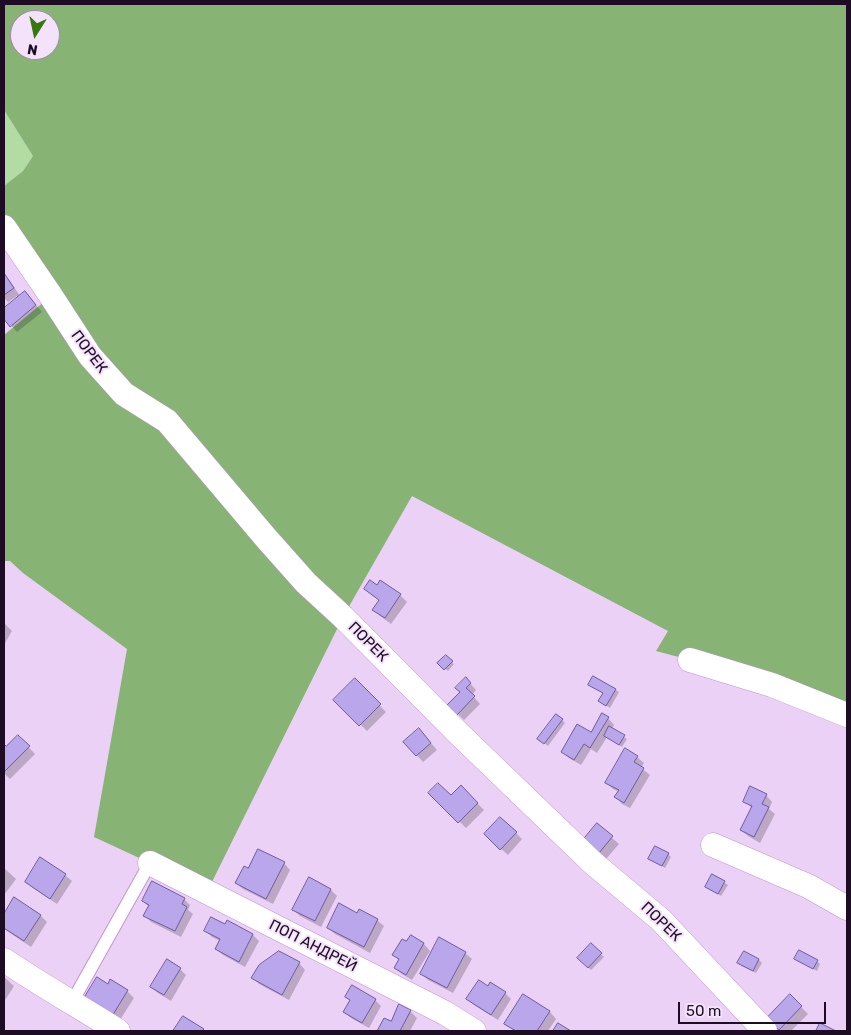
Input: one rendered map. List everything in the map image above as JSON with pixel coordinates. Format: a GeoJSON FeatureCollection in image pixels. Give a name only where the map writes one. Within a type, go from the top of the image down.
{"type":"FeatureCollection","features":[{"type":"Feature","properties":{"kind":"street","name":"ПОРЕК"},"geometry":{"type":"LineString","coordinates":[[4,226],[90,356],[124,394],[167,420],[306,583],[343,617],[455,730],[593,863],[661,920],[765,1031]]}},
{"type":"Feature","properties":{"kind":"street"},"geometry":{"type":"LineString","coordinates":[[690,660],[772,685],[847,715]]}},
{"type":"Feature","properties":{"kind":"street"},"geometry":{"type":"LineString","coordinates":[[713,845],[808,886],[847,908]]}},
{"type":"Feature","properties":{"kind":"street","name":"ПОП АНДРЕЙ"},"geometry":{"type":"LineString","coordinates":[[150,863],[445,1014],[474,1031]]}},
{"type":"Feature","properties":{"kind":"street"},"geometry":{"type":"LineString","coordinates":[[4,948],[31,978]]}},
{"type":"Feature","properties":{"kind":"street"},"geometry":{"type":"LineString","coordinates":[[4,960],[118,1031]]}},
{"type":"Feature","properties":{"kind":"lane"},"geometry":{"type":"LineString","coordinates":[[72,1002],[150,863]]}},
{"type":"Feature","properties":{"kind":"green space"},"geometry":{"type":"Polygon","coordinates":[[[4,4],[847,4],[847,715],[690,660],[656,651],[668,631],[412,496],[343,617],[207,892],[94,837],[127,649],[23,573],[10,561],[4,561],[4,335],[51,296],[4,227],[4,186],[23,171],[33,156],[4,110],[4,4]]]}},
{"type":"Feature","properties":{"kind":"green space"},"geometry":{"type":"Polygon","coordinates":[[[4,110],[33,156],[23,171],[4,186],[4,110]]]}},
{"type":"Feature","properties":{"kind":"building"},"geometry":{"type":"Polygon","coordinates":[[[4,273],[14,288],[4,295],[4,273]]]}},
{"type":"Feature","properties":{"kind":"building"},"geometry":{"type":"Polygon","coordinates":[[[25,291],[36,305],[10,327],[4,319],[4,308],[25,291]]]}},
{"type":"Feature","properties":{"kind":"building"},"geometry":{"type":"Polygon","coordinates":[[[370,580],[377,585],[380,580],[401,594],[385,618],[372,610],[379,600],[364,589],[370,580]]]}},
{"type":"Feature","properties":{"kind":"building"},"geometry":{"type":"Polygon","coordinates":[[[446,655],[453,661],[444,670],[437,663],[446,655]]]}},
{"type":"Feature","properties":{"kind":"building"},"geometry":{"type":"Polygon","coordinates":[[[593,676],[616,689],[606,706],[598,701],[603,693],[588,685],[593,676]]]}},
{"type":"Feature","properties":{"kind":"building"},"geometry":{"type":"Polygon","coordinates":[[[466,677],[471,683],[466,688],[475,696],[457,715],[447,705],[460,692],[455,688],[466,677]]]}},
{"type":"Feature","properties":{"kind":"building"},"geometry":{"type":"Polygon","coordinates":[[[355,678],[381,704],[359,726],[333,700],[355,678]]]}},
{"type":"Feature","properties":{"kind":"building"},"geometry":{"type":"Polygon","coordinates":[[[602,713],[609,717],[590,748],[584,744],[574,760],[561,752],[577,724],[591,732],[602,713]]]}},
{"type":"Feature","properties":{"kind":"building"},"geometry":{"type":"Polygon","coordinates":[[[556,714],[563,719],[544,744],[537,739],[556,714]]]}},
{"type":"Feature","properties":{"kind":"building"},"geometry":{"type":"Polygon","coordinates":[[[609,726],[625,735],[619,745],[604,736],[609,726]]]}},
{"type":"Feature","properties":{"kind":"building"},"geometry":{"type":"Polygon","coordinates":[[[419,728],[431,743],[416,756],[403,742],[419,728]]]}},
{"type":"Feature","properties":{"kind":"building"},"geometry":{"type":"Polygon","coordinates":[[[18,735],[30,746],[4,772],[4,744],[6,746],[18,735]]]}},
{"type":"Feature","properties":{"kind":"building"},"geometry":{"type":"Polygon","coordinates":[[[625,748],[638,756],[634,762],[644,768],[624,803],[614,797],[619,790],[605,783],[625,748]]]}},
{"type":"Feature","properties":{"kind":"building"},"geometry":{"type":"Polygon","coordinates":[[[438,783],[451,795],[461,785],[478,803],[458,823],[428,793],[438,783]]]}},
{"type":"Feature","properties":{"kind":"building"},"geometry":{"type":"Polygon","coordinates":[[[750,786],[767,794],[762,804],[769,807],[754,837],[740,830],[752,806],[743,802],[750,786]]]}},
{"type":"Feature","properties":{"kind":"building"},"geometry":{"type":"Polygon","coordinates":[[[500,817],[517,832],[500,850],[484,834],[500,817]]]}},
{"type":"Feature","properties":{"kind":"building"},"geometry":{"type":"Polygon","coordinates":[[[597,823],[613,836],[599,853],[583,840],[597,823]]]}},
{"type":"Feature","properties":{"kind":"building"},"geometry":{"type":"Polygon","coordinates":[[[655,846],[669,853],[662,866],[648,859],[655,846]]]}},
{"type":"Feature","properties":{"kind":"building"},"geometry":{"type":"Polygon","coordinates":[[[258,849],[285,862],[266,899],[235,883],[244,866],[248,868],[258,849]]]}},
{"type":"Feature","properties":{"kind":"building"},"geometry":{"type":"Polygon","coordinates":[[[40,857],[66,874],[50,899],[25,882],[40,857]]]}},
{"type":"Feature","properties":{"kind":"building"},"geometry":{"type":"Polygon","coordinates":[[[712,874],[725,881],[718,894],[705,887],[712,874]]]}},
{"type":"Feature","properties":{"kind":"building"},"geometry":{"type":"Polygon","coordinates":[[[309,877],[331,889],[315,921],[292,910],[309,877]]]}},
{"type":"Feature","properties":{"kind":"building"},"geometry":{"type":"Polygon","coordinates":[[[152,881],[185,898],[182,904],[187,907],[175,931],[143,916],[149,905],[142,901],[152,881]]]}},
{"type":"Feature","properties":{"kind":"building"},"geometry":{"type":"Polygon","coordinates":[[[14,897],[41,915],[24,941],[4,928],[4,914],[14,897]]]}},
{"type":"Feature","properties":{"kind":"building"},"geometry":{"type":"Polygon","coordinates":[[[339,903],[357,913],[359,909],[378,919],[364,947],[327,928],[339,903]]]}},
{"type":"Feature","properties":{"kind":"building"},"geometry":{"type":"Polygon","coordinates":[[[211,917],[225,924],[227,920],[253,934],[239,962],[215,949],[220,939],[204,931],[211,917]]]}},
{"type":"Feature","properties":{"kind":"building"},"geometry":{"type":"Polygon","coordinates":[[[411,935],[424,943],[406,975],[394,968],[399,959],[392,955],[402,939],[406,941],[411,935]]]}},
{"type":"Feature","properties":{"kind":"building"},"geometry":{"type":"Polygon","coordinates":[[[439,937],[466,952],[447,988],[420,974],[439,937]]]}},
{"type":"Feature","properties":{"kind":"building"},"geometry":{"type":"Polygon","coordinates":[[[591,943],[602,953],[588,968],[577,958],[591,943]]]}},
{"type":"Feature","properties":{"kind":"building"},"geometry":{"type":"Polygon","coordinates":[[[799,950],[818,960],[813,969],[794,959],[799,950]]]}},
{"type":"Feature","properties":{"kind":"building"},"geometry":{"type":"Polygon","coordinates":[[[279,951],[300,962],[282,995],[251,978],[259,965],[279,951]]]}},
{"type":"Feature","properties":{"kind":"building"},"geometry":{"type":"Polygon","coordinates":[[[744,951],[759,959],[753,971],[737,963],[744,951]]]}},
{"type":"Feature","properties":{"kind":"building"},"geometry":{"type":"Polygon","coordinates":[[[167,959],[181,968],[164,995],[150,987],[167,959]]]}},
{"type":"Feature","properties":{"kind":"building"},"geometry":{"type":"Polygon","coordinates":[[[97,977],[108,984],[110,979],[128,990],[111,1018],[83,1000],[97,977]]]}},
{"type":"Feature","properties":{"kind":"building"},"geometry":{"type":"Polygon","coordinates":[[[479,980],[488,986],[490,982],[506,992],[491,1015],[466,999],[479,980]]]}},
{"type":"Feature","properties":{"kind":"building"},"geometry":{"type":"Polygon","coordinates":[[[352,985],[376,999],[362,1023],[343,1012],[350,1000],[345,997],[352,985]]]}},
{"type":"Feature","properties":{"kind":"building"},"geometry":{"type":"Polygon","coordinates":[[[523,994],[550,1011],[537,1031],[516,1031],[504,1024],[523,994]]]}},
{"type":"Feature","properties":{"kind":"building"},"geometry":{"type":"Polygon","coordinates":[[[790,994],[802,1006],[779,1030],[767,1018],[790,994]]]}},
{"type":"Feature","properties":{"kind":"building"},"geometry":{"type":"Polygon","coordinates":[[[399,1004],[411,1010],[400,1031],[377,1031],[384,1018],[391,1021],[399,1004]]]}},
{"type":"Feature","properties":{"kind":"building"},"geometry":{"type":"Polygon","coordinates":[[[183,1016],[204,1029],[202,1031],[173,1031],[183,1016]]]}},
{"type":"Feature","properties":{"kind":"building"},"geometry":{"type":"Polygon","coordinates":[[[558,1023],[571,1031],[553,1031],[558,1023]]]}},
{"type":"Feature","properties":{"kind":"building"},"geometry":{"type":"Polygon","coordinates":[[[820,1023],[836,1031],[816,1031],[820,1023]]]}}]}
